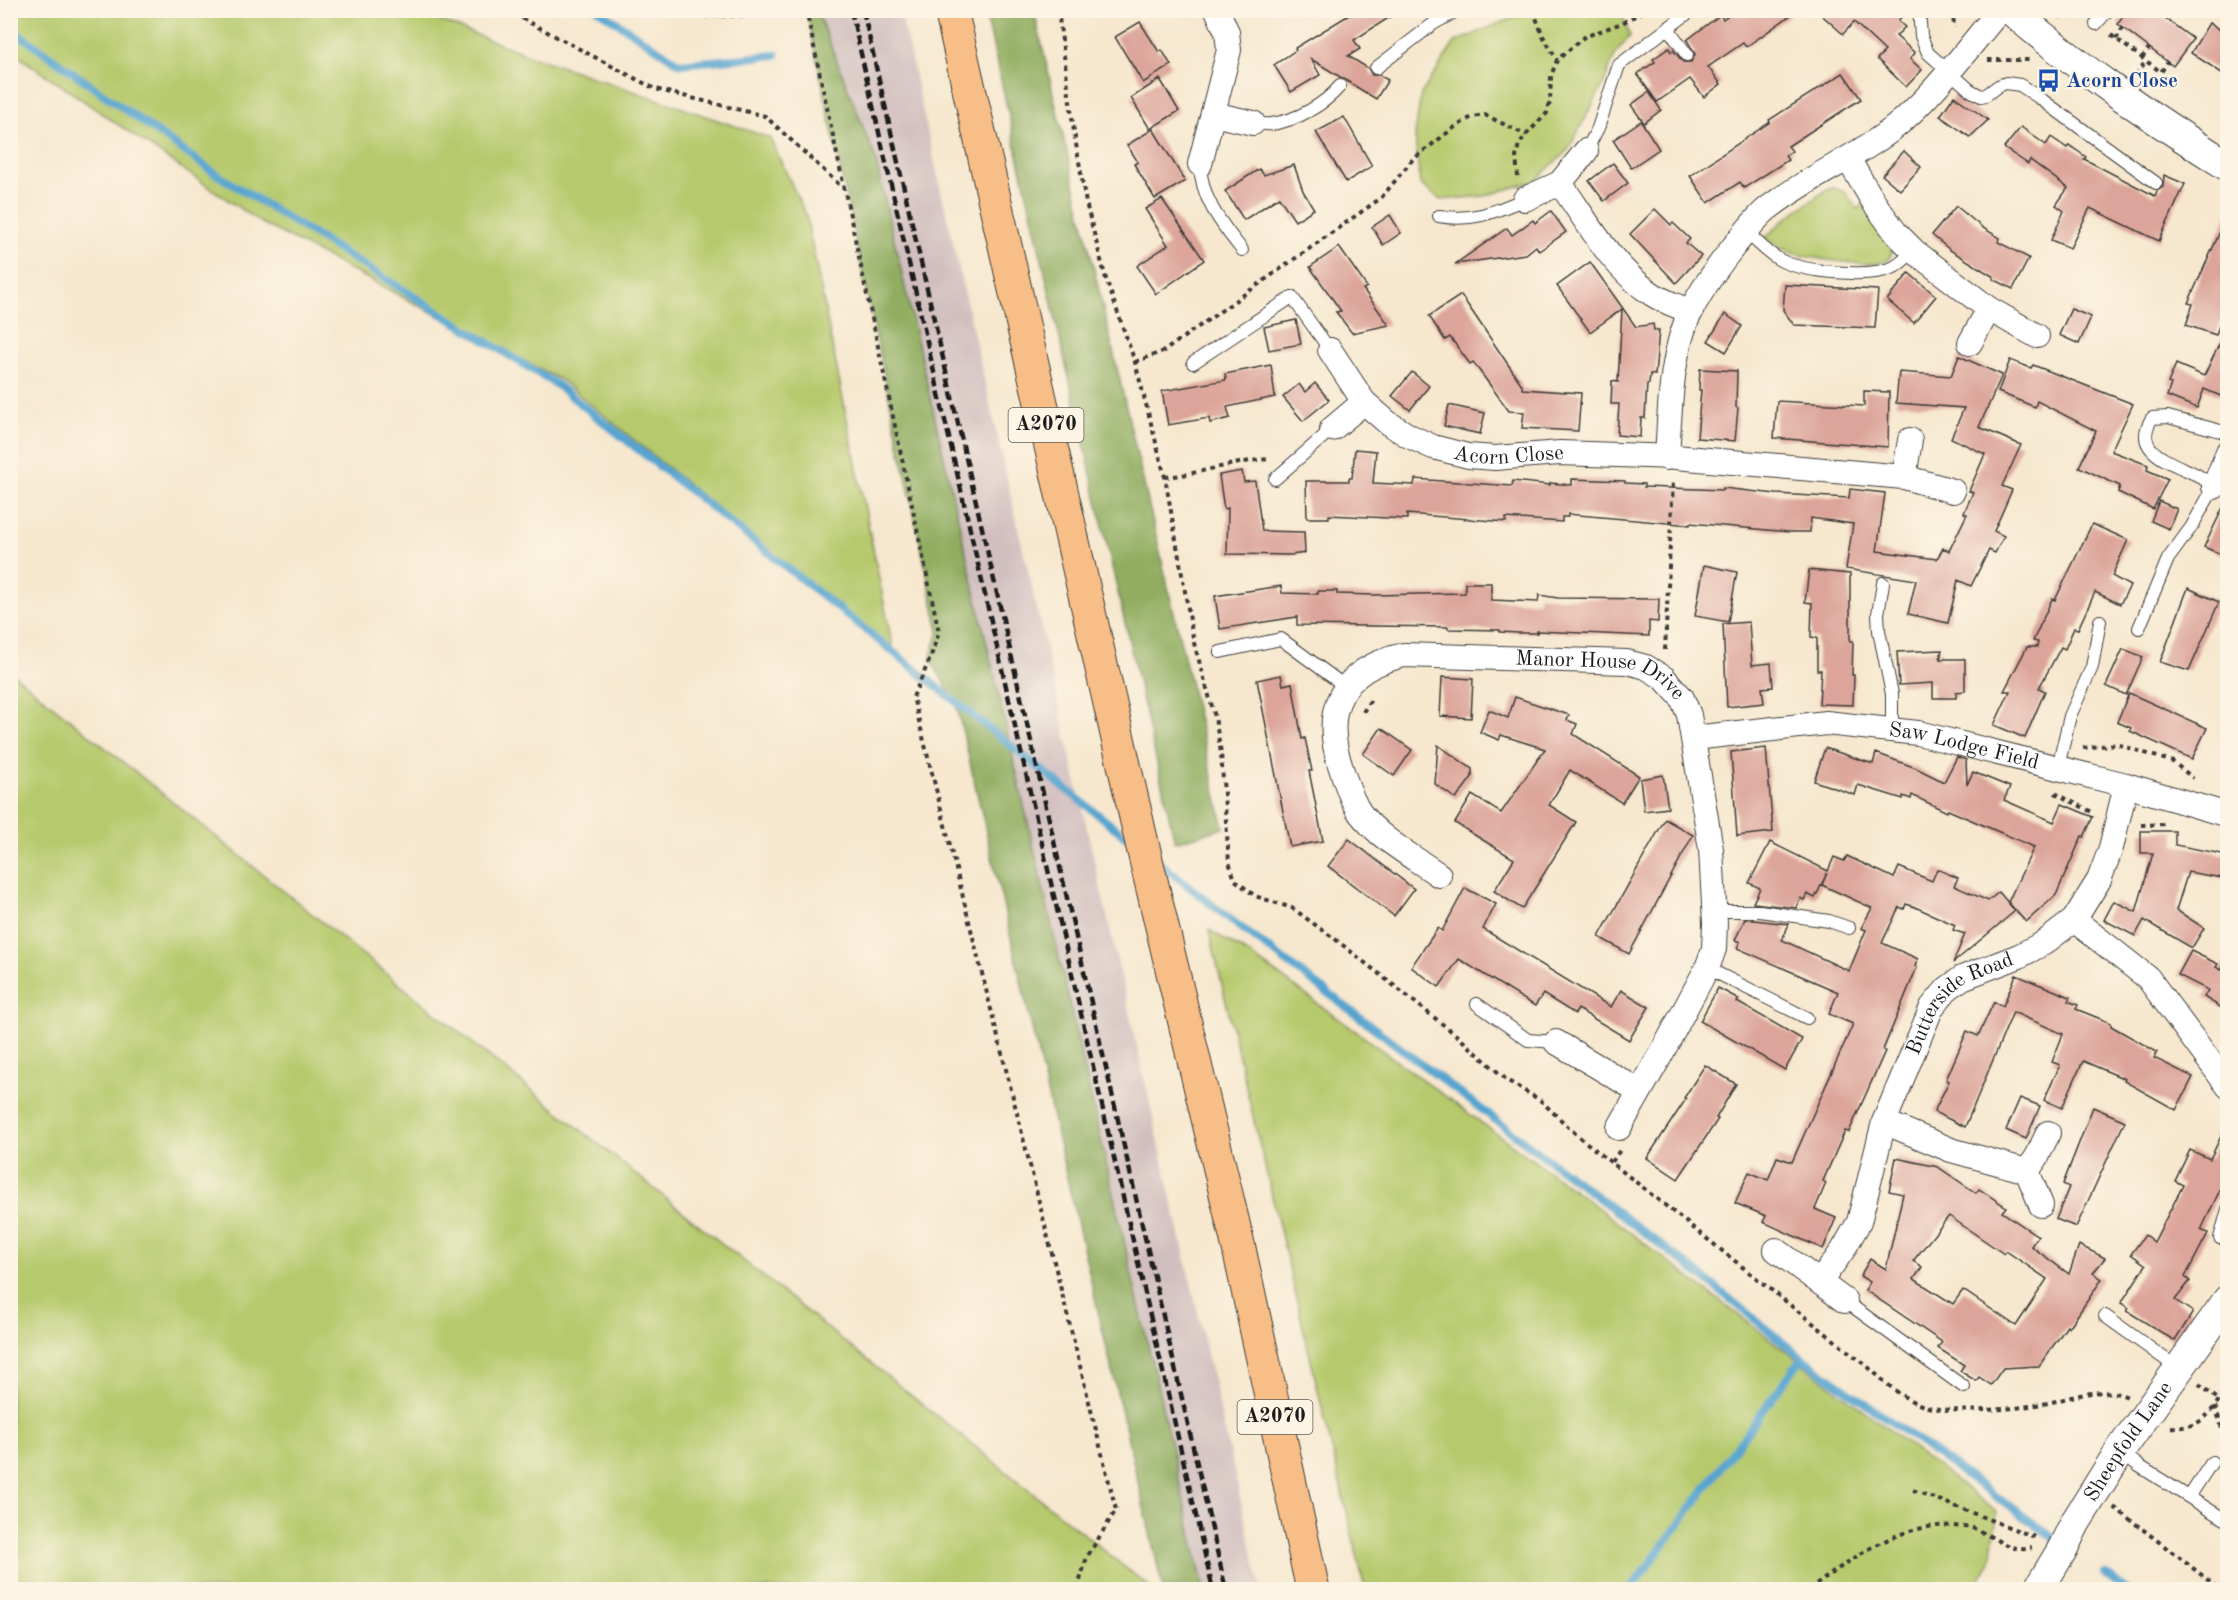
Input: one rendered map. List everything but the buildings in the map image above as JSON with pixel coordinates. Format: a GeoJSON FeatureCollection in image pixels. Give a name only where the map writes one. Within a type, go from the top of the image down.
{"type":"FeatureCollection","features":[{"type":"Feature","properties":{"kind":"highway","name":"A2070"},"geometry":{"type":"LineString","coordinates":[[951,10],[1141,839],[1238,1244],[1313,1590]]}},
{"type":"Feature","properties":{"kind":"street"},"geometry":{"type":"LineString","coordinates":[[1200,164],[1229,50],[1227,32],[1217,10]]}},
{"type":"Feature","properties":{"kind":"street"},"geometry":{"type":"LineString","coordinates":[[1671,458],[1672,389],[1679,348],[1691,312],[1720,263],[1766,210],[1890,130],[1949,71],[2000,10]]}},
{"type":"Feature","properties":{"kind":"street"},"geometry":{"type":"LineString","coordinates":[[2011,10],[2046,41],[2114,92],[2228,166]]}},
{"type":"Feature","properties":{"kind":"street"},"geometry":{"type":"LineString","coordinates":[[1213,114],[1252,123]]}},
{"type":"Feature","properties":{"kind":"street"},"geometry":{"type":"LineString","coordinates":[[1525,199],[1560,183],[1586,151]]}},
{"type":"Feature","properties":{"kind":"street"},"geometry":{"type":"LineString","coordinates":[[1848,159],[1875,204],[1896,233],[1914,251],[1989,309],[2037,336]]}},
{"type":"Feature","properties":{"kind":"street"},"geometry":{"type":"LineString","coordinates":[[1560,183],[1609,252],[1635,282],[1654,296],[1691,312]]}},
{"type":"Feature","properties":{"kind":"street"},"geometry":{"type":"LineString","coordinates":[[1970,343],[1989,309]]}},
{"type":"Feature","properties":{"kind":"street","name":"Acorn Close"},"geometry":{"type":"LineString","coordinates":[[1330,350],[1364,402],[1388,423],[1408,436],[1433,447],[1468,456],[1495,458],[1560,453],[1671,458],[1904,477],[1953,491]]}},
{"type":"Feature","properties":{"kind":"street"},"geometry":{"type":"LineString","coordinates":[[1332,429],[1364,402]]}},
{"type":"Feature","properties":{"kind":"street"},"geometry":{"type":"LineString","coordinates":[[1904,477],[1910,440]]}},
{"type":"Feature","properties":{"kind":"street","name":"Manor House Drive"},"geometry":{"type":"LineString","coordinates":[[1439,875],[1375,829],[1360,813],[1352,799],[1335,753],[1333,735],[1337,703],[1346,687],[1373,664],[1404,655],[1627,662],[1646,667],[1664,678],[1682,698],[1689,715],[1694,738],[1711,849],[1715,911],[1714,949],[1707,968],[1619,1128]]}},
{"type":"Feature","properties":{"kind":"street","name":"Saw Lodge Field"},"geometry":{"type":"LineString","coordinates":[[1694,738],[1826,723],[1892,729],[2060,759],[2127,785],[2228,815]]}},
{"type":"Feature","properties":{"kind":"street","name":"Butterside Road"},"geometry":{"type":"LineString","coordinates":[[1820,1282],[1843,1250],[1859,1222],[1884,1122],[1932,1007],[1947,989],[1962,978],[2019,956],[2044,943],[2074,920],[2099,880],[2111,848],[2127,785]]}},
{"type":"Feature","properties":{"kind":"street"},"geometry":{"type":"LineString","coordinates":[[2074,920],[2148,978],[2228,1086]]}},
{"type":"Feature","properties":{"kind":"street"},"geometry":{"type":"LineString","coordinates":[[1556,1042],[1639,1091]]}},
{"type":"Feature","properties":{"kind":"street"},"geometry":{"type":"LineString","coordinates":[[1884,1122],[1951,1150],[2027,1171]]}},
{"type":"Feature","properties":{"kind":"street"},"geometry":{"type":"LineString","coordinates":[[2027,1171],[2037,1157],[2048,1133]]}},
{"type":"Feature","properties":{"kind":"street"},"geometry":{"type":"LineString","coordinates":[[2027,1171],[2041,1205]]}},
{"type":"Feature","properties":{"kind":"street"},"geometry":{"type":"LineString","coordinates":[[1776,1250],[1845,1300]]}},
{"type":"Feature","properties":{"kind":"street","name":"Sheepfold Lane"},"geometry":{"type":"LineString","coordinates":[[2038,1590],[2051,1548],[2075,1523],[2120,1451],[2228,1300]]}},
{"type":"Feature","properties":{"kind":"lane"},"geometry":{"type":"LineString","coordinates":[[1376,68],[1433,24],[1458,10]]}},
{"type":"Feature","properties":{"kind":"lane"},"geometry":{"type":"LineString","coordinates":[[1586,151],[1598,128],[1619,64],[1692,10]]}},
{"type":"Feature","properties":{"kind":"lane"},"geometry":{"type":"LineString","coordinates":[[1920,10],[1922,36],[1928,53],[1970,90],[1981,96],[1990,94],[1998,86],[2006,83],[2020,86],[2156,183]]}},
{"type":"Feature","properties":{"kind":"lane"},"geometry":{"type":"LineString","coordinates":[[2096,24],[2108,10]]}},
{"type":"Feature","properties":{"kind":"lane"},"geometry":{"type":"LineString","coordinates":[[1668,28],[1687,56]]}},
{"type":"Feature","properties":{"kind":"lane"},"geometry":{"type":"LineString","coordinates":[[1252,123],[1271,124],[1313,108],[1331,97],[1340,86]]}},
{"type":"Feature","properties":{"kind":"lane"},"geometry":{"type":"LineString","coordinates":[[1200,164],[1205,194],[1216,216],[1242,250]]}},
{"type":"Feature","properties":{"kind":"lane"},"geometry":{"type":"LineString","coordinates":[[1439,216],[1455,219],[1483,216],[1525,199]]}},
{"type":"Feature","properties":{"kind":"lane"},"geometry":{"type":"LineString","coordinates":[[1746,232],[1780,260],[1800,267],[1837,272],[1870,273],[1893,268],[1914,251]]}},
{"type":"Feature","properties":{"kind":"lane"},"geometry":{"type":"LineString","coordinates":[[1193,363],[1292,297],[1330,350]]}},
{"type":"Feature","properties":{"kind":"lane"},"geometry":{"type":"LineString","coordinates":[[2223,469],[2196,474],[2162,459],[2152,450],[2146,440],[2146,428],[2152,418],[2168,417],[2228,433]]}},
{"type":"Feature","properties":{"kind":"lane"},"geometry":{"type":"LineString","coordinates":[[1275,479],[1332,429]]}},
{"type":"Feature","properties":{"kind":"lane"},"geometry":{"type":"LineString","coordinates":[[2139,628],[2169,559],[2192,526],[2223,469]]}},
{"type":"Feature","properties":{"kind":"lane"},"geometry":{"type":"LineString","coordinates":[[1882,583],[1878,614],[1879,632],[1892,693],[1892,729]]}},
{"type":"Feature","properties":{"kind":"lane"},"geometry":{"type":"LineString","coordinates":[[2060,759],[2070,716],[2092,667],[2100,621]]}},
{"type":"Feature","properties":{"kind":"lane"},"geometry":{"type":"LineString","coordinates":[[1220,652],[1281,639],[1346,687]]}},
{"type":"Feature","properties":{"kind":"lane"},"geometry":{"type":"LineString","coordinates":[[1715,911],[1760,911],[1829,921],[1849,928]]}},
{"type":"Feature","properties":{"kind":"lane"},"geometry":{"type":"LineString","coordinates":[[1707,968],[1807,1018]]}},
{"type":"Feature","properties":{"kind":"lane"},"geometry":{"type":"LineString","coordinates":[[1477,1004],[1528,1040],[1556,1042]]}},
{"type":"Feature","properties":{"kind":"lane"},"geometry":{"type":"LineString","coordinates":[[2220,1238],[2228,1209]]}},
{"type":"Feature","properties":{"kind":"lane"},"geometry":{"type":"LineString","coordinates":[[1845,1300],[1964,1387]]}},
{"type":"Feature","properties":{"kind":"lane"},"geometry":{"type":"LineString","coordinates":[[2105,1316],[2180,1369]]}},
{"type":"Feature","properties":{"kind":"lane"},"geometry":{"type":"LineString","coordinates":[[2120,1451],[2139,1466],[2224,1519]]}},
{"type":"Feature","properties":{"kind":"lane"},"geometry":{"type":"LineString","coordinates":[[2189,1497],[2212,1462]]}},
{"type":"Feature","properties":{"kind":"path"},"geometry":{"type":"LineString","coordinates":[[506,10],[655,89],[765,116],[844,189]]}},
{"type":"Feature","properties":{"kind":"path"},"geometry":{"type":"LineString","coordinates":[[669,10],[684,17],[807,14],[939,632],[913,697],[1116,1510],[1087,1557],[1077,1590]]}},
{"type":"Feature","properties":{"kind":"path"},"geometry":{"type":"LineString","coordinates":[[1058,10],[1086,203],[1106,279],[1135,362],[1164,477],[1194,643],[1215,717],[1221,753],[1229,862],[1236,880],[1255,896],[1292,908],[1335,939],[1455,1034],[1508,1081],[1540,1100],[1578,1136],[1752,1276]]}},
{"type":"Feature","properties":{"kind":"path"},"geometry":{"type":"LineString","coordinates":[[1533,10],[1543,36],[1557,60]]}},
{"type":"Feature","properties":{"kind":"path"},"geometry":{"type":"LineString","coordinates":[[1525,199],[1517,173],[1516,157],[1526,135],[1547,113],[1550,102],[1551,76],[1557,60],[1584,37],[1623,23],[1646,10]]}},
{"type":"Feature","properties":{"kind":"path"},"geometry":{"type":"LineString","coordinates":[[2096,24],[2161,72],[2168,62]]}},
{"type":"Feature","properties":{"kind":"path"},"geometry":{"type":"LineString","coordinates":[[2116,39],[2123,28]]}},
{"type":"Feature","properties":{"kind":"path"},"geometry":{"type":"LineString","coordinates":[[2136,75],[2149,48]]}},
{"type":"Feature","properties":{"kind":"path"},"geometry":{"type":"LineString","coordinates":[[1135,362],[1164,351],[1381,198],[1413,159],[1472,117],[1485,115],[1526,135]]}},
{"type":"Feature","properties":{"kind":"path"},"geometry":{"type":"LineString","coordinates":[[1164,477],[1188,475],[1250,460],[1272,458]]}},
{"type":"Feature","properties":{"kind":"path"},"geometry":{"type":"LineString","coordinates":[[1664,678],[1671,458]]}},
{"type":"Feature","properties":{"kind":"path"},"geometry":{"type":"LineString","coordinates":[[1361,715],[1371,699],[1380,693]]}},
{"type":"Feature","properties":{"kind":"path"},"geometry":{"type":"LineString","coordinates":[[2060,759],[2117,744],[2173,762],[2197,781]]}},
{"type":"Feature","properties":{"kind":"path"},"geometry":{"type":"LineString","coordinates":[[2180,1369],[2219,1400],[2228,1401]]}},
{"type":"Feature","properties":{"kind":"path"},"geometry":{"type":"LineString","coordinates":[[2182,1428],[2208,1416],[2228,1385]]}},
{"type":"Feature","properties":{"kind":"path"},"geometry":{"type":"LineString","coordinates":[[2214,1406],[2228,1447]]}},
{"type":"Feature","properties":{"kind":"path"},"geometry":{"type":"LineString","coordinates":[[1913,1490],[2025,1533],[2051,1548]]}},
{"type":"Feature","properties":{"kind":"path"},"geometry":{"type":"LineString","coordinates":[[2111,1505],[2221,1590]]}},
{"type":"Feature","properties":{"kind":"path"},"geometry":{"type":"LineString","coordinates":[[1809,1590],[1851,1560],[1885,1540],[1938,1525],[1971,1528],[2020,1551],[2051,1548]]}},
{"type":"Feature","properties":{"kind":"shaded area"},"geometry":{"type":"Polygon","coordinates":[[[816,11],[900,11],[1261,1589],[1162,1589],[816,11]]]}},
{"type":"Feature","properties":{"kind":"green space"},"geometry":{"type":"Polygon","coordinates":[[[11,10],[416,11],[531,56],[770,138],[806,215],[894,653],[562,381],[260,222],[11,51],[11,10]]]}},
{"type":"Feature","properties":{"kind":"green space"},"geometry":{"type":"Polygon","coordinates":[[[1543,10],[1621,11],[1630,36],[1616,53],[1602,87],[1568,150],[1535,181],[1484,196],[1441,200],[1420,184],[1415,135],[1421,94],[1455,42],[1517,16],[1543,10]]]}},
{"type":"Feature","properties":{"kind":"green space"},"geometry":{"type":"Polygon","coordinates":[[[809,11],[817,11],[875,157],[1204,1589],[1163,1589],[956,703],[930,659],[939,631],[807,14],[809,11]]]}},
{"type":"Feature","properties":{"kind":"green space"},"geometry":{"type":"Polygon","coordinates":[[[985,11],[1034,11],[1224,828],[1175,842],[985,11]]]}},
{"type":"Feature","properties":{"kind":"green space"},"geometry":{"type":"Polygon","coordinates":[[[1834,188],[1845,192],[1857,209],[1863,205],[1893,245],[1891,256],[1886,261],[1867,264],[1809,257],[1789,252],[1765,238],[1785,219],[1828,189],[1834,188]]]}},
{"type":"Feature","properties":{"kind":"green space"},"geometry":{"type":"Polygon","coordinates":[[[11,672],[1152,1589],[11,1589],[11,672]]]}},
{"type":"Feature","properties":{"kind":"green space"},"geometry":{"type":"Polygon","coordinates":[[[1209,930],[1251,955],[1585,1198],[1997,1512],[1991,1562],[1975,1589],[1365,1589],[1209,930]]]}},
{"type":"Feature","properties":{"kind":"waterway"},"geometry":{"type":"LineString","coordinates":[[598,10],[680,64],[776,55]]}},
{"type":"Feature","properties":{"kind":"waterway"},"geometry":{"type":"LineString","coordinates":[[10,28],[216,174],[557,385],[1130,840]]}},
{"type":"Feature","properties":{"kind":"waterway"},"geometry":{"type":"LineString","coordinates":[[1158,862],[1235,923],[1702,1276],[1802,1358],[2057,1540]]}},
{"type":"Feature","properties":{"kind":"waterway"},"geometry":{"type":"LineString","coordinates":[[1630,1590],[1802,1358]]}},
{"type":"Feature","properties":{"kind":"waterway"},"geometry":{"type":"LineString","coordinates":[[2105,1574],[2127,1590]]}},
{"type":"Feature","properties":{"kind":"railway"},"geometry":{"type":"LineString","coordinates":[[851,10],[1213,1590]]}},
{"type":"Feature","properties":{"kind":"railway"},"geometry":{"type":"LineString","coordinates":[[863,10],[1226,1590]]}},
{"type":"Feature","properties":{"kind":"place","name":"Acorn Close"},"geometry":{"type":"Point","coordinates":[2048,81]}}]}
